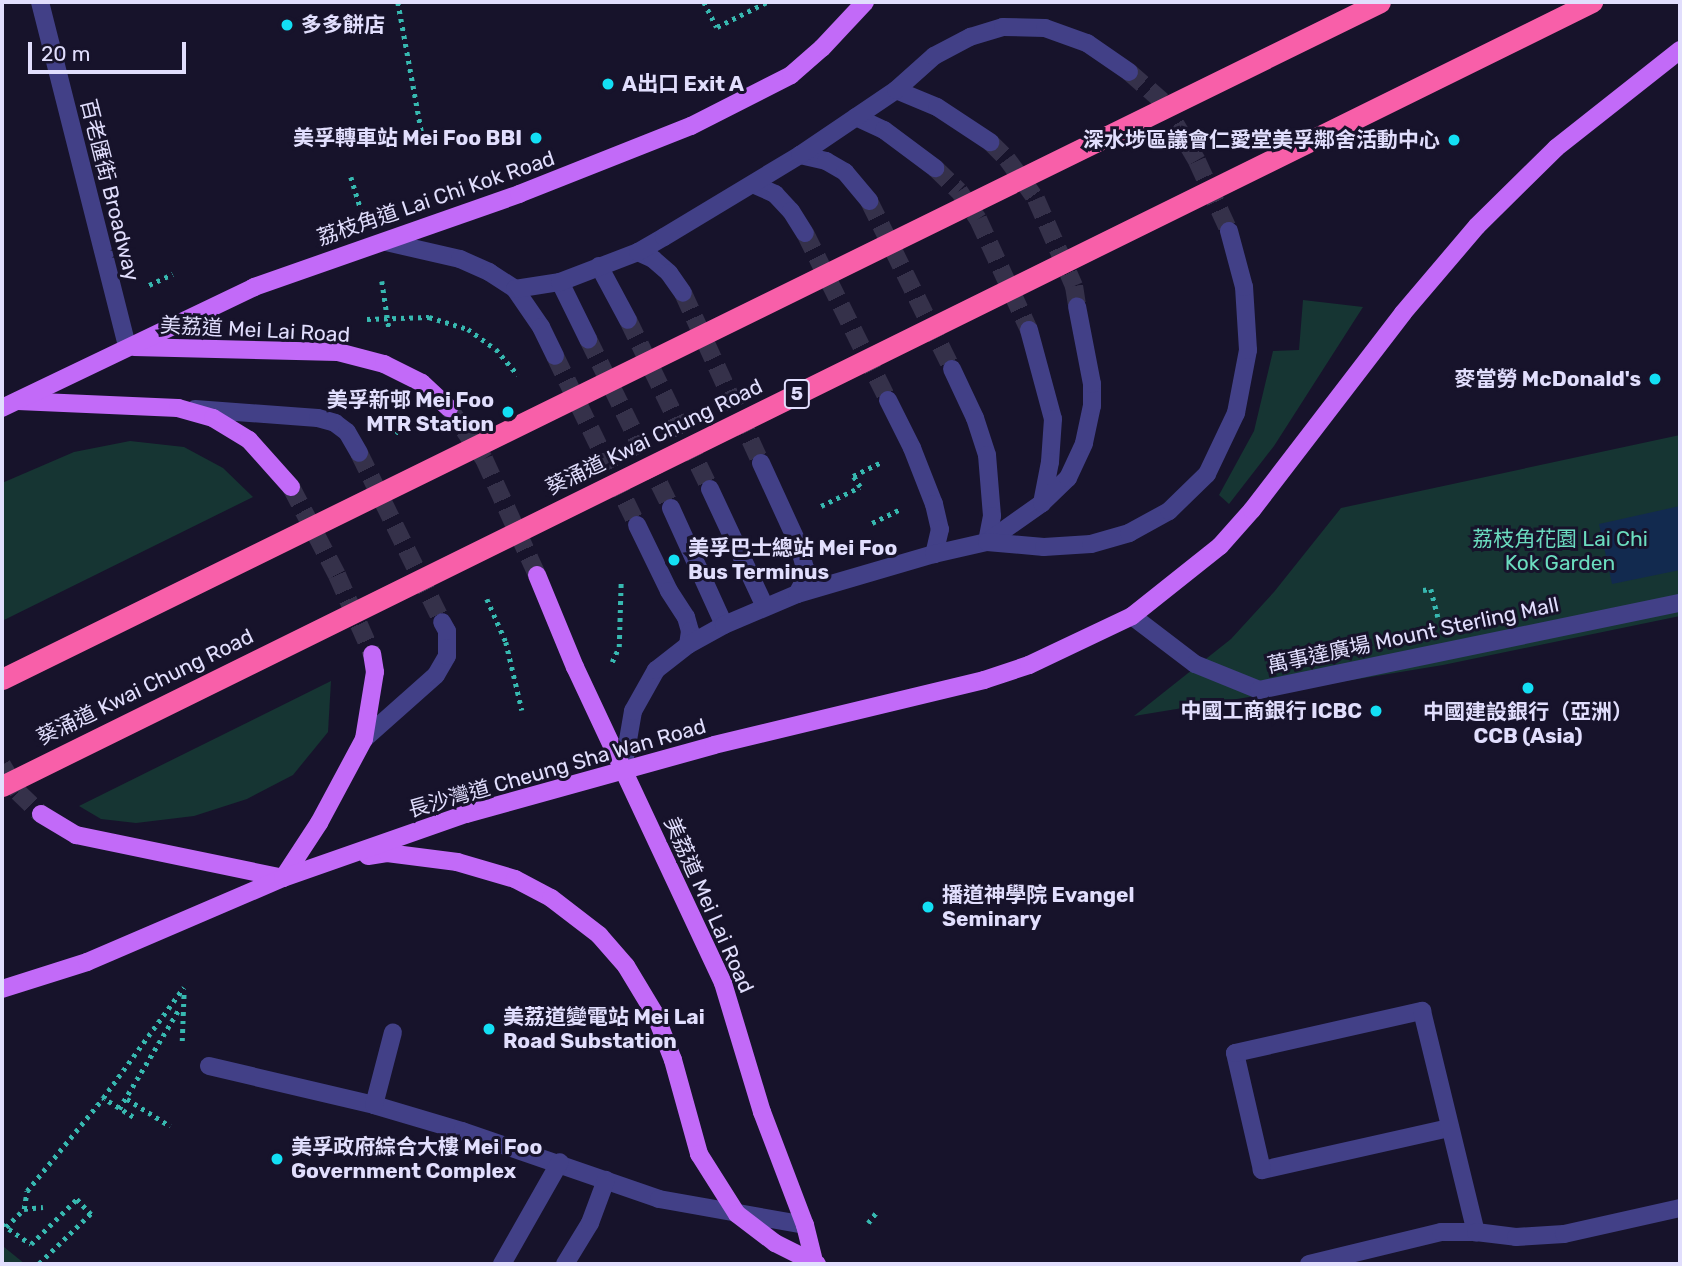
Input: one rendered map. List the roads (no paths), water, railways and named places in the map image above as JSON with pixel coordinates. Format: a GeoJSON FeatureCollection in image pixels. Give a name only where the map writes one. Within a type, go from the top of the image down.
{"type":"FeatureCollection","features":[{"type":"Feature","properties":{"kind":"highway"},"geometry":{"type":"LineString","coordinates":[[2,679],[1380,2]]}},
{"type":"Feature","properties":{"kind":"highway","name":"葵涌道 Kwai Chung Road"},"geometry":{"type":"LineString","coordinates":[[2,786],[1592,2]]}},
{"type":"Feature","properties":{"kind":"main road","name":"荔枝角道 Lai Chi Kok Road"},"geometry":{"type":"LineString","coordinates":[[8,405],[254,286],[380,244],[601,163],[702,121],[791,75],[822,48],[865,2]]}},
{"type":"Feature","properties":{"kind":"main road","name":"長沙灣道 Cheung Sha Wan Road"},"geometry":{"type":"LineString","coordinates":[[2,989],[87,962],[282,878],[467,814],[623,769],[984,680],[1029,665],[1132,616],[1176,585],[1220,546],[1282,475],[1403,313],[1477,226],[1556,148],[1680,50]]}},
{"type":"Feature","properties":{"kind":"main road","name":"美荔道 Mei Lai Road"},"geometry":{"type":"LineString","coordinates":[[127,347],[338,352],[384,364],[422,383],[449,408]]}},
{"type":"Feature","properties":{"kind":"main road"},"geometry":{"type":"LineString","coordinates":[[8,405],[177,408],[213,418],[249,440],[291,487]]}},
{"type":"Feature","properties":{"kind":"main road","name":"美荔道 Mei Lai Road"},"geometry":{"type":"LineString","coordinates":[[537,575],[623,769],[723,983],[762,1112],[805,1225],[816,1263]]}},
{"type":"Feature","properties":{"kind":"main road"},"geometry":{"type":"LineString","coordinates":[[41,814],[76,835],[282,878],[319,822],[363,738],[375,672],[372,654]]}},
{"type":"Feature","properties":{"kind":"main road","name":"美荔道 Mei Lai Road"},"geometry":{"type":"LineString","coordinates":[[330,861],[387,853],[457,862],[515,878],[551,898],[599,934],[626,966],[655,1014],[673,1060],[699,1154],[737,1214],[775,1243],[816,1263]]}},
{"type":"Feature","properties":{"kind":"street","name":"百老匯街 Broadway"},"geometry":{"type":"LineString","coordinates":[[40,2],[127,347]]}},
{"type":"Feature","properties":{"kind":"street"},"geometry":{"type":"LineString","coordinates":[[515,289],[560,282],[638,252],[755,185],[896,90],[934,56],[970,37],[1003,27],[1045,28],[1087,43],[1129,72]]}},
{"type":"Feature","properties":{"kind":"street"},"geometry":{"type":"LineString","coordinates":[[896,90],[937,107],[990,142]]}},
{"type":"Feature","properties":{"kind":"street"},"geometry":{"type":"LineString","coordinates":[[856,117],[884,130],[935,169]]}},
{"type":"Feature","properties":{"kind":"street"},"geometry":{"type":"LineString","coordinates":[[800,155],[826,161],[845,172],[869,201]]}},
{"type":"Feature","properties":{"kind":"street"},"geometry":{"type":"LineString","coordinates":[[755,185],[775,194],[792,211],[805,233]]}},
{"type":"Feature","properties":{"kind":"street"},"geometry":{"type":"LineString","coordinates":[[623,769],[633,711],[656,670],[688,645],[724,625],[797,594],[934,554],[987,542],[1044,547],[1091,544],[1129,533],[1169,511],[1207,474],[1236,413],[1248,350],[1244,287],[1229,231]]}},
{"type":"Feature","properties":{"kind":"street"},"geometry":{"type":"LineString","coordinates":[[380,244],[460,259],[489,272],[515,289],[541,327],[555,356]]}},
{"type":"Feature","properties":{"kind":"street"},"geometry":{"type":"LineString","coordinates":[[638,252],[653,259],[669,273],[683,293]]}},
{"type":"Feature","properties":{"kind":"street"},"geometry":{"type":"LineString","coordinates":[[600,266],[628,320]]}},
{"type":"Feature","properties":{"kind":"street"},"geometry":{"type":"LineString","coordinates":[[560,282],[588,339]]}},
{"type":"Feature","properties":{"kind":"street"},"geometry":{"type":"LineString","coordinates":[[987,542],[1042,503],[1068,478],[1084,443],[1092,405],[1091,384],[1077,306]]}},
{"type":"Feature","properties":{"kind":"street"},"geometry":{"type":"LineString","coordinates":[[1029,330],[1053,419],[1050,462],[1042,503]]}},
{"type":"Feature","properties":{"kind":"street"},"geometry":{"type":"LineString","coordinates":[[952,369],[975,418],[987,455],[992,516],[987,542]]}},
{"type":"Feature","properties":{"kind":"street"},"geometry":{"type":"LineString","coordinates":[[888,400],[912,448],[933,504],[940,529],[934,554]]}},
{"type":"Feature","properties":{"kind":"street"},"geometry":{"type":"LineString","coordinates":[[177,408],[318,418],[335,422],[347,432],[359,453]]}},
{"type":"Feature","properties":{"kind":"street"},"geometry":{"type":"LineString","coordinates":[[761,463],[799,546],[805,568],[804,582],[797,594]]}},
{"type":"Feature","properties":{"kind":"street"},"geometry":{"type":"LineString","coordinates":[[710,489],[765,607]]}},
{"type":"Feature","properties":{"kind":"street"},"geometry":{"type":"LineString","coordinates":[[671,508],[724,625]]}},
{"type":"Feature","properties":{"kind":"street"},"geometry":{"type":"LineString","coordinates":[[637,525],[669,591],[686,617],[690,631],[688,645]]}},
{"type":"Feature","properties":{"kind":"street","name":"萬事達廣場 Mount Sterling Mall"},"geometry":{"type":"LineString","coordinates":[[1132,616],[1195,664],[1259,690],[1680,603]]}},
{"type":"Feature","properties":{"kind":"street"},"geometry":{"type":"LineString","coordinates":[[363,738],[436,675],[447,656],[447,631],[442,622]]}},
{"type":"Feature","properties":{"kind":"street"},"geometry":{"type":"LineString","coordinates":[[1449,1128],[1262,1170],[1235,1054],[1422,1011],[1476,1232]]}},
{"type":"Feature","properties":{"kind":"street"},"geometry":{"type":"LineString","coordinates":[[374,1105],[393,1032]]}},
{"type":"Feature","properties":{"kind":"street"},"geometry":{"type":"LineString","coordinates":[[209,1066],[374,1105],[560,1162],[659,1199],[805,1225]]}},
{"type":"Feature","properties":{"kind":"street"},"geometry":{"type":"LineString","coordinates":[[502,1264],[560,1162]]}},
{"type":"Feature","properties":{"kind":"street"},"geometry":{"type":"LineString","coordinates":[[565,1264],[590,1223],[606,1180]]}},
{"type":"Feature","properties":{"kind":"street"},"geometry":{"type":"LineString","coordinates":[[1309,1264],[1441,1232],[1476,1232],[1516,1237],[1564,1234],[1680,1208]]}},
{"type":"Feature","properties":{"kind":"water"},"geometry":{"type":"Polygon","coordinates":[[[1680,506],[1680,570],[1612,584],[1599,524],[1680,506]]]}},
{"type":"Feature","properties":{"kind":"tunnel"},"geometry":{"type":"LineString","coordinates":[[1129,72],[1162,101],[1197,161],[1229,231]]}},
{"type":"Feature","properties":{"kind":"tunnel"},"geometry":{"type":"LineString","coordinates":[[990,142],[1007,159],[1036,199],[1074,286],[1077,306]]}},
{"type":"Feature","properties":{"kind":"tunnel"},"geometry":{"type":"LineString","coordinates":[[935,168],[959,191],[978,219],[1029,330]]}},
{"type":"Feature","properties":{"kind":"tunnel"},"geometry":{"type":"LineString","coordinates":[[869,201],[952,369]]}},
{"type":"Feature","properties":{"kind":"tunnel"},"geometry":{"type":"LineString","coordinates":[[805,233],[888,400]]}},
{"type":"Feature","properties":{"kind":"tunnel"},"geometry":{"type":"LineString","coordinates":[[683,293],[761,463]]}},
{"type":"Feature","properties":{"kind":"tunnel"},"geometry":{"type":"LineString","coordinates":[[628,320],[710,489]]}},
{"type":"Feature","properties":{"kind":"tunnel"},"geometry":{"type":"LineString","coordinates":[[588,339],[671,508]]}},
{"type":"Feature","properties":{"kind":"tunnel"},"geometry":{"type":"LineString","coordinates":[[555,356],[637,525]]}},
{"type":"Feature","properties":{"kind":"tunnel"},"geometry":{"type":"LineString","coordinates":[[449,408],[484,459],[537,575]]}},
{"type":"Feature","properties":{"kind":"tunnel"},"geometry":{"type":"LineString","coordinates":[[359,453],[442,622]]}},
{"type":"Feature","properties":{"kind":"tunnel"},"geometry":{"type":"LineString","coordinates":[[291,487],[337,575],[372,654]]}},
{"type":"Feature","properties":{"kind":"tunnel"},"geometry":{"type":"LineString","coordinates":[[2,765],[18,792],[41,814]]}},
{"type":"Feature","properties":{"kind":"place","name":"多多餅店"},"geometry":{"type":"Point","coordinates":[287,25]}},
{"type":"Feature","properties":{"kind":"place","name":"A出口 Exit A"},"geometry":{"type":"Point","coordinates":[608,84]}},
{"type":"Feature","properties":{"kind":"place","name":"美孚轉車站 Mei Foo BBI"},"geometry":{"type":"Point","coordinates":[536,138]}},
{"type":"Feature","properties":{"kind":"place","name":"深水埗區議會仁愛堂美孚鄰舍活動中心"},"geometry":{"type":"Point","coordinates":[1454,140]}},
{"type":"Feature","properties":{"kind":"place","name":"麥當勞 McDonald's"},"geometry":{"type":"Point","coordinates":[1655,379]}},
{"type":"Feature","properties":{"kind":"place","name":"美孚新邨 Mei Foo MTR Station"},"geometry":{"type":"Point","coordinates":[508,412]}},
{"type":"Feature","properties":{"kind":"place","name":"美孚巴士總站 Mei Foo Bus Terminus"},"geometry":{"type":"Point","coordinates":[674,560]}},
{"type":"Feature","properties":{"kind":"place","name":"中國建設銀行（亞洲） CCB (Asia)"},"geometry":{"type":"Point","coordinates":[1528,688]}},
{"type":"Feature","properties":{"kind":"place","name":"中國工商銀行 ICBC"},"geometry":{"type":"Point","coordinates":[1376,711]}},
{"type":"Feature","properties":{"kind":"place","name":"播道神學院 Evangel Seminary"},"geometry":{"type":"Point","coordinates":[928,907]}},
{"type":"Feature","properties":{"kind":"place","name":"美荔道變電站 Mei Lai Road Substation"},"geometry":{"type":"Point","coordinates":[489,1029]}},
{"type":"Feature","properties":{"kind":"place","name":"美孚政府綜合大樓 Mei Foo Government Complex"},"geometry":{"type":"Point","coordinates":[277,1159]}},
{"type":"Feature","properties":{"kind":"park label","name":"荔枝角花園 Lai Chi Kok Garden"},"geometry":{"type":"Point","coordinates":[1560,551]}}]}
